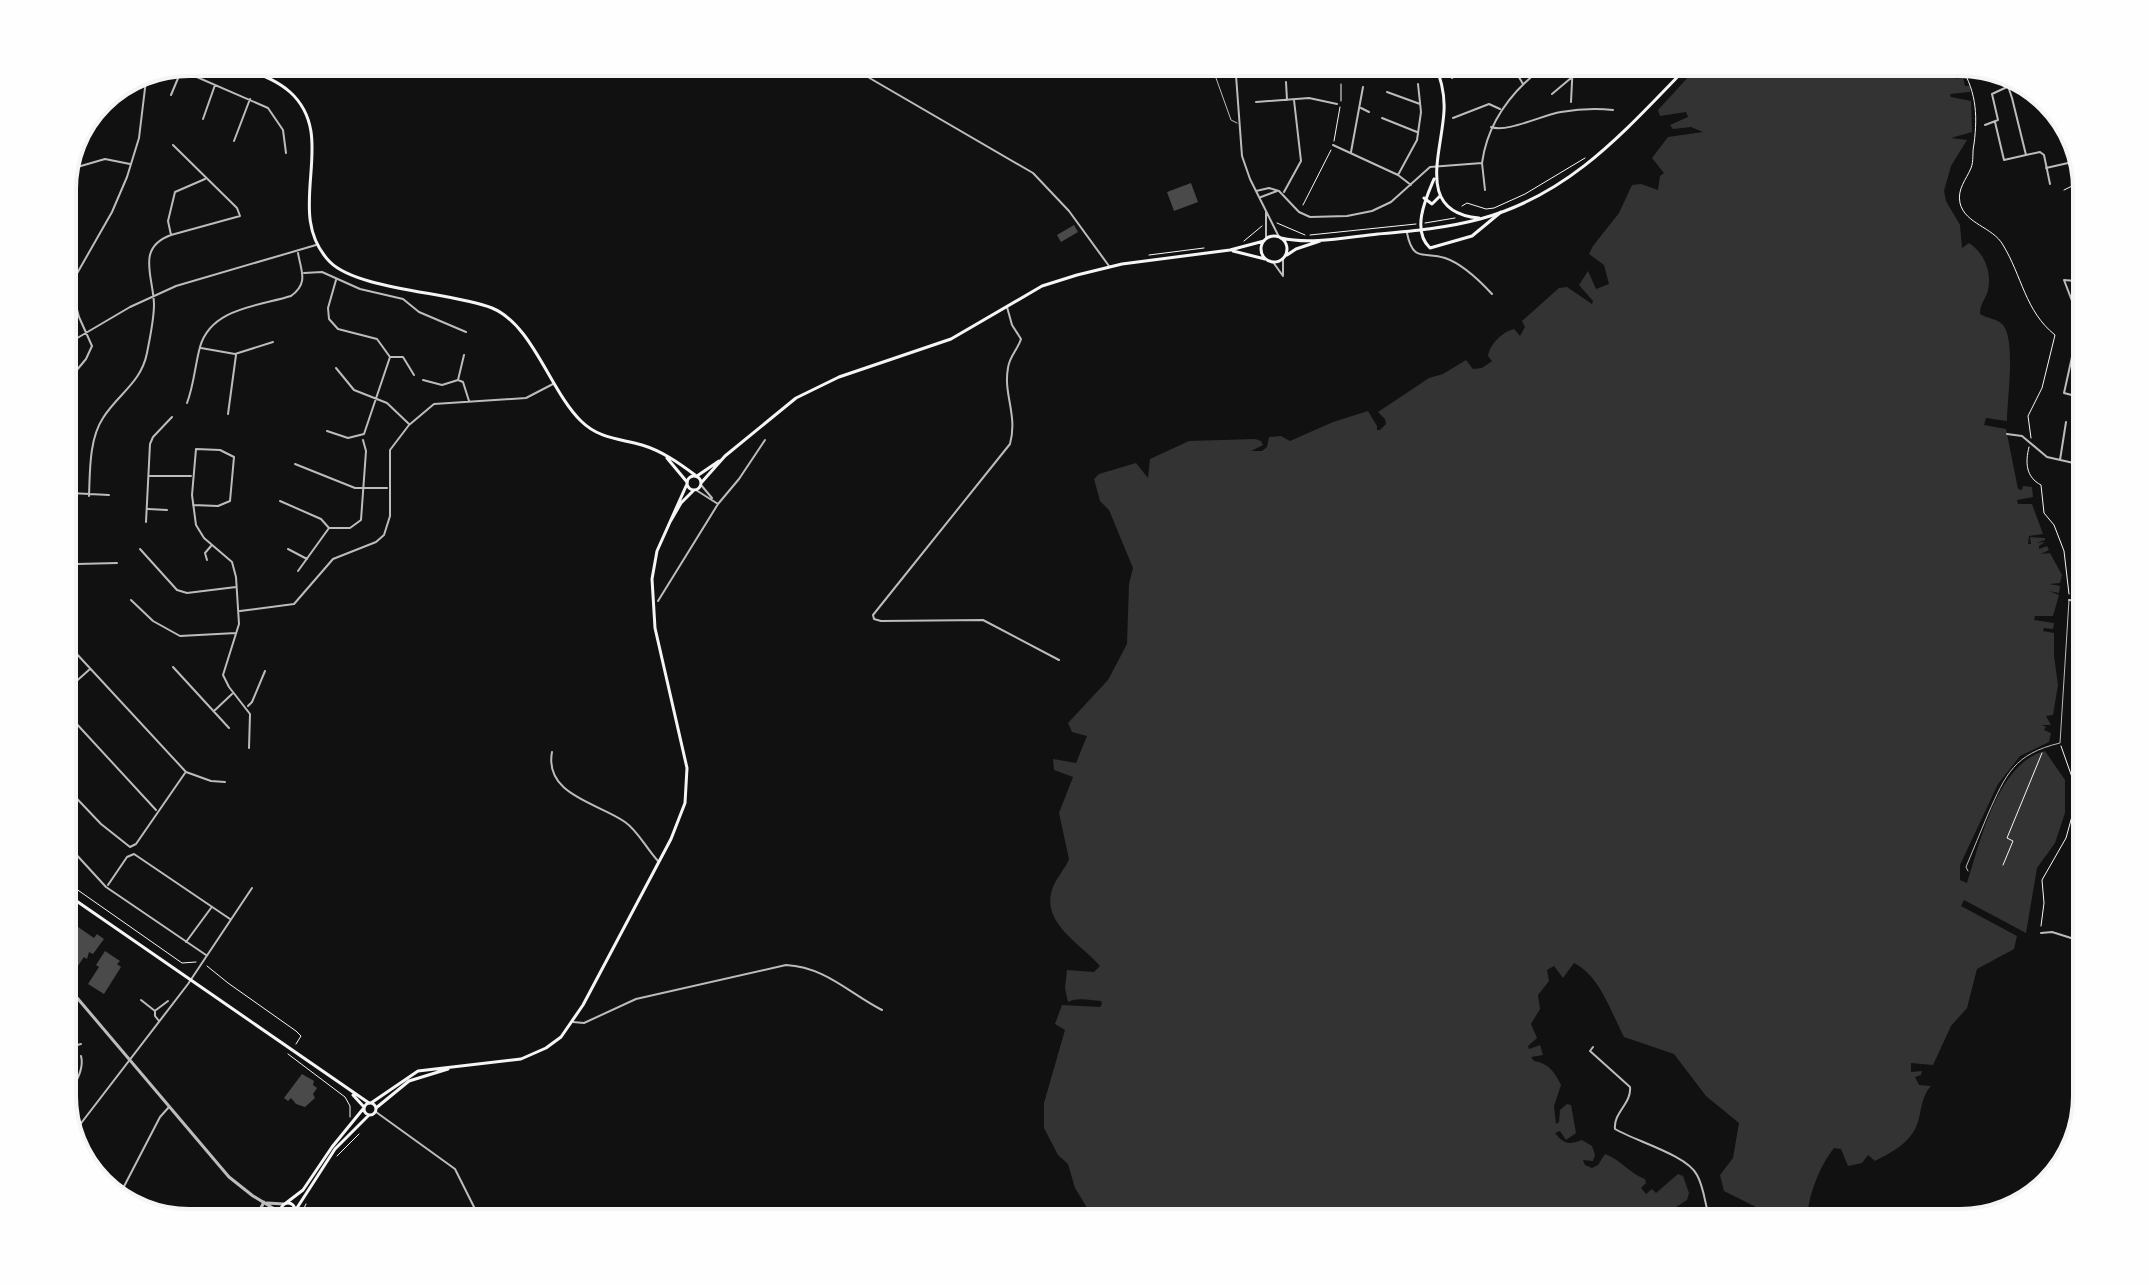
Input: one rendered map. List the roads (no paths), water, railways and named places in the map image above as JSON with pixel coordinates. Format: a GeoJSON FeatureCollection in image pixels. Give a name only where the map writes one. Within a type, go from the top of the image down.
{"type":"FeatureCollection","features":[{"type":"Feature","properties":{"kind":"main road"},"geometry":{"type":"LineString","coordinates":[[261,76],[281,85],[296,98],[305,112],[312,146],[308,212],[316,245],[335,267],[359,278],[498,311],[517,327],[573,413],[586,426],[612,439],[643,445],[664,455],[696,476],[701,484]]}},
{"type":"Feature","properties":{"kind":"main road"},"geometry":{"type":"LineString","coordinates":[[1439,76],[1444,105],[1436,175],[1440,196],[1458,214],[1483,218]]}},
{"type":"Feature","properties":{"kind":"main road"},"geometry":{"type":"LineString","coordinates":[[283,1209],[285,1203],[303,1190],[364,1108],[418,1071],[531,1056],[561,1037],[573,1022],[681,816],[688,779],[686,755],[661,659],[653,610],[654,565],[667,525],[687,483],[725,456],[771,416],[813,388],[951,339],[1056,281],[1109,267],[1230,250],[1280,237],[1300,241],[1426,229],[1483,218],[1540,196],[1582,170],[1678,76]]}},
{"type":"Feature","properties":{"kind":"main road"},"geometry":{"type":"LineString","coordinates":[[1436,175],[1424,198],[1422,222],[1425,243],[1430,248],[1472,236],[1501,212]]}},
{"type":"Feature","properties":{"kind":"main road"},"geometry":{"type":"LineString","coordinates":[[1424,198],[1432,204],[1440,196]]}},
{"type":"Feature","properties":{"kind":"main road"},"geometry":{"type":"LineString","coordinates":[[1280,237],[1287,249],[1284,258]]}},
{"type":"Feature","properties":{"kind":"main road"},"geometry":{"type":"LineString","coordinates":[[1230,250],[1273,262],[1304,245],[1327,239]]}},
{"type":"Feature","properties":{"kind":"main road"},"geometry":{"type":"LineString","coordinates":[[1265,240],[1261,253],[1266,259]]}},
{"type":"Feature","properties":{"kind":"main road"},"geometry":{"type":"LineString","coordinates":[[664,455],[695,490]]}},
{"type":"Feature","properties":{"kind":"main road"},"geometry":{"type":"LineString","coordinates":[[667,525],[681,503],[725,456]]}},
{"type":"Feature","properties":{"kind":"main road"},"geometry":{"type":"LineString","coordinates":[[76,901],[376,1110]]}},
{"type":"Feature","properties":{"kind":"main road"},"geometry":{"type":"LineString","coordinates":[[297,1209],[335,1149],[369,1115],[409,1081],[456,1067]]}},
{"type":"Feature","properties":{"kind":"main road"},"geometry":{"type":"LineString","coordinates":[[347,1090],[369,1115]]}},
{"type":"Feature","properties":{"kind":"main road"},"geometry":{"type":"LineString","coordinates":[[285,1203],[291,1204],[293,1209]]}},
{"type":"Feature","properties":{"kind":"street"},"geometry":{"type":"LineString","coordinates":[[196,76],[261,103],[276,116],[283,130],[286,153]]}},
{"type":"Feature","properties":{"kind":"street"},"geometry":{"type":"LineString","coordinates":[[866,76],[1033,173],[1049,186],[1109,267]]}},
{"type":"Feature","properties":{"kind":"street"},"geometry":{"type":"LineString","coordinates":[[1235,76],[1242,156],[1280,237]]}},
{"type":"Feature","properties":{"kind":"street"},"geometry":{"type":"LineString","coordinates":[[1452,78],[1456,76]]}},
{"type":"Feature","properties":{"kind":"street"},"geometry":{"type":"LineString","coordinates":[[1519,76],[1524,85]]}},
{"type":"Feature","properties":{"kind":"street"},"geometry":{"type":"LineString","coordinates":[[1485,190],[1482,163],[1491,127],[1501,109],[1534,76]]}},
{"type":"Feature","properties":{"kind":"street"},"geometry":{"type":"LineString","coordinates":[[171,95],[178,77]]}},
{"type":"Feature","properties":{"kind":"street"},"geometry":{"type":"LineString","coordinates":[[1552,94],[1572,77]]}},
{"type":"Feature","properties":{"kind":"street"},"geometry":{"type":"LineString","coordinates":[[1571,102],[1572,77]]}},
{"type":"Feature","properties":{"kind":"street"},"geometry":{"type":"LineString","coordinates":[[1286,82],[1287,100]]}},
{"type":"Feature","properties":{"kind":"street"},"geometry":{"type":"LineString","coordinates":[[203,119],[216,84]]}},
{"type":"Feature","properties":{"kind":"street"},"geometry":{"type":"LineString","coordinates":[[1398,175],[1413,152],[1418,133],[1421,104],[1418,84]]}},
{"type":"Feature","properties":{"kind":"street"},"geometry":{"type":"LineString","coordinates":[[76,275],[112,212],[131,165],[140,130],[145,85]]}},
{"type":"Feature","properties":{"kind":"street"},"geometry":{"type":"LineString","coordinates":[[1351,153],[1363,87]]}},
{"type":"Feature","properties":{"kind":"street"},"geometry":{"type":"LineString","coordinates":[[2008,87],[1992,94],[2004,160],[2042,153],[2050,184]]}},
{"type":"Feature","properties":{"kind":"street"},"geometry":{"type":"LineString","coordinates":[[2008,87],[2026,155]]}},
{"type":"Feature","properties":{"kind":"street"},"geometry":{"type":"LineString","coordinates":[[1387,92],[1421,104]]}},
{"type":"Feature","properties":{"kind":"street"},"geometry":{"type":"LineString","coordinates":[[234,141],[251,98]]}},
{"type":"Feature","properties":{"kind":"street"},"geometry":{"type":"LineString","coordinates":[[1256,102],[1309,98],[1337,104]]}},
{"type":"Feature","properties":{"kind":"street"},"geometry":{"type":"LineString","coordinates":[[1283,193],[1301,161],[1294,100]]}},
{"type":"Feature","properties":{"kind":"street"},"geometry":{"type":"LineString","coordinates":[[1453,118],[1489,104],[1501,109]]}},
{"type":"Feature","properties":{"kind":"street"},"geometry":{"type":"LineString","coordinates":[[1360,108],[1369,112]]}},
{"type":"Feature","properties":{"kind":"street"},"geometry":{"type":"LineString","coordinates":[[1605,117],[1606,109]]}},
{"type":"Feature","properties":{"kind":"street"},"geometry":{"type":"LineString","coordinates":[[1491,127],[1499,129],[1561,112],[1613,110]]}},
{"type":"Feature","properties":{"kind":"street"},"geometry":{"type":"LineString","coordinates":[[1465,114],[1467,120]]}},
{"type":"Feature","properties":{"kind":"street"},"geometry":{"type":"LineString","coordinates":[[1382,118],[1418,133]]}},
{"type":"Feature","properties":{"kind":"street"},"geometry":{"type":"LineString","coordinates":[[1985,125],[1995,122]]}},
{"type":"Feature","properties":{"kind":"street"},"geometry":{"type":"LineString","coordinates":[[89,495],[93,446],[100,422],[131,387],[143,368],[153,314],[150,253],[156,243],[171,235],[240,216],[237,208],[173,145]]}},
{"type":"Feature","properties":{"kind":"street"},"geometry":{"type":"LineString","coordinates":[[1333,145],[1398,175],[1412,185]]}},
{"type":"Feature","properties":{"kind":"street"},"geometry":{"type":"LineString","coordinates":[[79,167],[105,159],[131,165]]}},
{"type":"Feature","properties":{"kind":"street"},"geometry":{"type":"LineString","coordinates":[[1256,191],[1269,188],[1279,191],[1299,212],[1316,218],[1359,214],[1391,202],[1427,169],[1482,163]]}},
{"type":"Feature","properties":{"kind":"street"},"geometry":{"type":"LineString","coordinates":[[2046,168],[2070,163]]}},
{"type":"Feature","properties":{"kind":"street"},"geometry":{"type":"LineString","coordinates":[[171,235],[168,221],[175,192],[206,178]]}},
{"type":"Feature","properties":{"kind":"street"},"geometry":{"type":"LineString","coordinates":[[1260,198],[1279,191]]}},
{"type":"Feature","properties":{"kind":"street"},"geometry":{"type":"LineString","coordinates":[[1265,240],[1266,211]]}},
{"type":"Feature","properties":{"kind":"street"},"geometry":{"type":"LineString","coordinates":[[1406,231],[1410,246],[1418,254],[1446,258],[1475,277],[1492,294]]}},
{"type":"Feature","properties":{"kind":"street"},"geometry":{"type":"LineString","coordinates":[[76,339],[153,295],[198,278],[316,245]]}},
{"type":"Feature","properties":{"kind":"street"},"geometry":{"type":"LineString","coordinates":[[187,403],[200,348],[207,333],[225,316],[294,294],[302,287],[303,273],[298,252]]}},
{"type":"Feature","properties":{"kind":"street"},"geometry":{"type":"LineString","coordinates":[[1273,262],[1283,276],[1284,258]]}},
{"type":"Feature","properties":{"kind":"street"},"geometry":{"type":"LineString","coordinates":[[303,273],[322,272],[360,289],[403,299],[419,312],[466,332]]}},
{"type":"Feature","properties":{"kind":"street"},"geometry":{"type":"LineString","coordinates":[[336,280],[328,308],[329,319],[338,329],[377,339],[390,357]]}},
{"type":"Feature","properties":{"kind":"street"},"geometry":{"type":"LineString","coordinates":[[2073,281],[2064,280],[2073,303]]}},
{"type":"Feature","properties":{"kind":"street"},"geometry":{"type":"LineString","coordinates":[[76,306],[92,343],[90,351],[76,370]]}},
{"type":"Feature","properties":{"kind":"street"},"geometry":{"type":"LineString","coordinates":[[1007,306],[1012,325],[1021,339],[1007,373],[1014,423],[1010,444],[873,615],[874,619],[881,621],[983,620],[1059,660]]}},
{"type":"Feature","properties":{"kind":"street"},"geometry":{"type":"LineString","coordinates":[[200,348],[235,354],[273,342]]}},
{"type":"Feature","properties":{"kind":"street"},"geometry":{"type":"LineString","coordinates":[[228,414],[235,354]]}},
{"type":"Feature","properties":{"kind":"street"},"geometry":{"type":"LineString","coordinates":[[458,380],[464,355]]}},
{"type":"Feature","properties":{"kind":"street"},"geometry":{"type":"LineString","coordinates":[[390,357],[403,357],[414,375]]}},
{"type":"Feature","properties":{"kind":"street"},"geometry":{"type":"LineString","coordinates":[[327,431],[348,438],[361,436],[366,430],[390,357]]}},
{"type":"Feature","properties":{"kind":"street"},"geometry":{"type":"LineString","coordinates":[[2073,357],[2064,393],[2073,395]]}},
{"type":"Feature","properties":{"kind":"street"},"geometry":{"type":"LineString","coordinates":[[336,368],[354,390],[387,403],[409,425]]}},
{"type":"Feature","properties":{"kind":"street"},"geometry":{"type":"LineString","coordinates":[[423,380],[445,385],[458,380]]}},
{"type":"Feature","properties":{"kind":"street"},"geometry":{"type":"LineString","coordinates":[[458,380],[466,387],[469,401]]}},
{"type":"Feature","properties":{"kind":"street"},"geometry":{"type":"LineString","coordinates":[[240,611],[294,604],[333,559],[380,539],[388,526],[390,450],[409,425],[434,404],[526,398],[554,384]]}},
{"type":"Feature","properties":{"kind":"street"},"geometry":{"type":"LineString","coordinates":[[146,522],[151,440],[172,417]]}},
{"type":"Feature","properties":{"kind":"street"},"geometry":{"type":"LineString","coordinates":[[2060,460],[2066,422]]}},
{"type":"Feature","properties":{"kind":"street"},"geometry":{"type":"LineString","coordinates":[[2007,434],[2022,436],[2047,457],[2073,463]]}},
{"type":"Feature","properties":{"kind":"street"},"geometry":{"type":"LineString","coordinates":[[280,501],[321,519],[329,528],[350,528],[360,522],[366,451],[363,440]]}},
{"type":"Feature","properties":{"kind":"street"},"geometry":{"type":"LineString","coordinates":[[658,601],[718,504],[765,440]]}},
{"type":"Feature","properties":{"kind":"street"},"geometry":{"type":"LineString","coordinates":[[193,505],[218,506],[230,501],[234,457],[220,450],[196,449],[193,505],[199,533],[232,562],[240,611],[237,634],[223,675],[250,714],[249,748]]}},
{"type":"Feature","properties":{"kind":"street"},"geometry":{"type":"LineString","coordinates":[[295,464],[362,489],[389,488]]}},
{"type":"Feature","properties":{"kind":"street"},"geometry":{"type":"LineString","coordinates":[[149,476],[193,477]]}},
{"type":"Feature","properties":{"kind":"street"},"geometry":{"type":"LineString","coordinates":[[701,484],[718,504]]}},
{"type":"Feature","properties":{"kind":"street"},"geometry":{"type":"LineString","coordinates":[[695,490],[713,499]]}},
{"type":"Feature","properties":{"kind":"street"},"geometry":{"type":"LineString","coordinates":[[76,494],[109,495]]}},
{"type":"Feature","properties":{"kind":"street"},"geometry":{"type":"LineString","coordinates":[[292,515],[296,508]]}},
{"type":"Feature","properties":{"kind":"street"},"geometry":{"type":"LineString","coordinates":[[147,509],[167,510]]}},
{"type":"Feature","properties":{"kind":"street"},"geometry":{"type":"LineString","coordinates":[[298,571],[329,528]]}},
{"type":"Feature","properties":{"kind":"street"},"geometry":{"type":"LineString","coordinates":[[207,560],[205,553],[212,545]]}},
{"type":"Feature","properties":{"kind":"street"},"geometry":{"type":"LineString","coordinates":[[140,549],[177,590],[187,593],[237,587]]}},
{"type":"Feature","properties":{"kind":"street"},"geometry":{"type":"LineString","coordinates":[[288,549],[307,559]]}},
{"type":"Feature","properties":{"kind":"street"},"geometry":{"type":"LineString","coordinates":[[76,564],[117,563]]}},
{"type":"Feature","properties":{"kind":"street"},"geometry":{"type":"LineString","coordinates":[[131,600],[153,621],[180,636],[237,634]]}},
{"type":"Feature","properties":{"kind":"street"},"geometry":{"type":"LineString","coordinates":[[2069,600],[2073,600]]}},
{"type":"Feature","properties":{"kind":"street"},"geometry":{"type":"LineString","coordinates":[[76,654],[186,772],[211,781],[225,782]]}},
{"type":"Feature","properties":{"kind":"street"},"geometry":{"type":"LineString","coordinates":[[173,667],[229,728]]}},
{"type":"Feature","properties":{"kind":"street"},"geometry":{"type":"LineString","coordinates":[[76,682],[90,669]]}},
{"type":"Feature","properties":{"kind":"street"},"geometry":{"type":"LineString","coordinates":[[247,707],[265,671]]}},
{"type":"Feature","properties":{"kind":"street"},"geometry":{"type":"LineString","coordinates":[[214,711],[233,693]]}},
{"type":"Feature","properties":{"kind":"street"},"geometry":{"type":"LineString","coordinates":[[76,723],[157,811]]}},
{"type":"Feature","properties":{"kind":"street"},"geometry":{"type":"LineString","coordinates":[[552,752],[552,771],[560,785],[624,821],[659,861]]}},
{"type":"Feature","properties":{"kind":"street"},"geometry":{"type":"LineString","coordinates":[[76,798],[101,824],[130,847],[136,844],[186,772]]}},
{"type":"Feature","properties":{"kind":"street"},"geometry":{"type":"LineString","coordinates":[[76,854],[106,887],[207,956]]}},
{"type":"Feature","properties":{"kind":"street"},"geometry":{"type":"LineString","coordinates":[[106,887],[131,855],[137,855],[231,920]]}},
{"type":"Feature","properties":{"kind":"street"},"geometry":{"type":"LineString","coordinates":[[80,1125],[191,980],[252,888]]}},
{"type":"Feature","properties":{"kind":"street"},"geometry":{"type":"LineString","coordinates":[[186,942],[211,907]]}},
{"type":"Feature","properties":{"kind":"street"},"geometry":{"type":"LineString","coordinates":[[2041,933],[2052,932],[2073,939]]}},
{"type":"Feature","properties":{"kind":"street"},"geometry":{"type":"LineString","coordinates":[[573,1022],[584,1023],[636,999],[786,965],[800,966],[826,975],[843,984],[855,996],[882,1010]]}},
{"type":"Feature","properties":{"kind":"street"},"geometry":{"type":"LineString","coordinates":[[76,997],[229,1177],[274,1209]]}},
{"type":"Feature","properties":{"kind":"street"},"geometry":{"type":"LineString","coordinates":[[141,1000],[155,1011],[160,1021]]}},
{"type":"Feature","properties":{"kind":"street"},"geometry":{"type":"LineString","coordinates":[[155,1011],[168,1001]]}},
{"type":"Feature","properties":{"kind":"street"},"geometry":{"type":"LineString","coordinates":[[76,1045],[81,1044]]}},
{"type":"Feature","properties":{"kind":"street"},"geometry":{"type":"LineString","coordinates":[[1593,1047],[1590,1051],[1595,1058],[1630,1087],[1630,1097],[1615,1121],[1615,1129],[1694,1169],[1708,1209]]}},
{"type":"Feature","properties":{"kind":"street"},"geometry":{"type":"LineString","coordinates":[[76,1079],[81,1071],[81,1056]]}},
{"type":"Feature","properties":{"kind":"street"},"geometry":{"type":"LineString","coordinates":[[124,1187],[160,1117],[169,1107]]}},
{"type":"Feature","properties":{"kind":"street"},"geometry":{"type":"LineString","coordinates":[[376,1110],[455,1169],[475,1209]]}},
{"type":"Feature","properties":{"kind":"street"},"geometry":{"type":"LineString","coordinates":[[264,1202],[285,1203]]}},
{"type":"Feature","properties":{"kind":"street"},"geometry":{"type":"LineString","coordinates":[[260,1209],[264,1202]]}},
{"type":"Feature","properties":{"kind":"lane"},"geometry":{"type":"LineString","coordinates":[[1216,78],[1231,120],[1237,123]]}},
{"type":"Feature","properties":{"kind":"lane"},"geometry":{"type":"LineString","coordinates":[[307,476],[309,469]]}},
{"type":"Feature","properties":{"kind":"lane"},"geometry":{"type":"LineString","coordinates":[[1968,871],[1966,867],[2004,779],[2026,756],[2060,743],[2069,600]]}}]}
